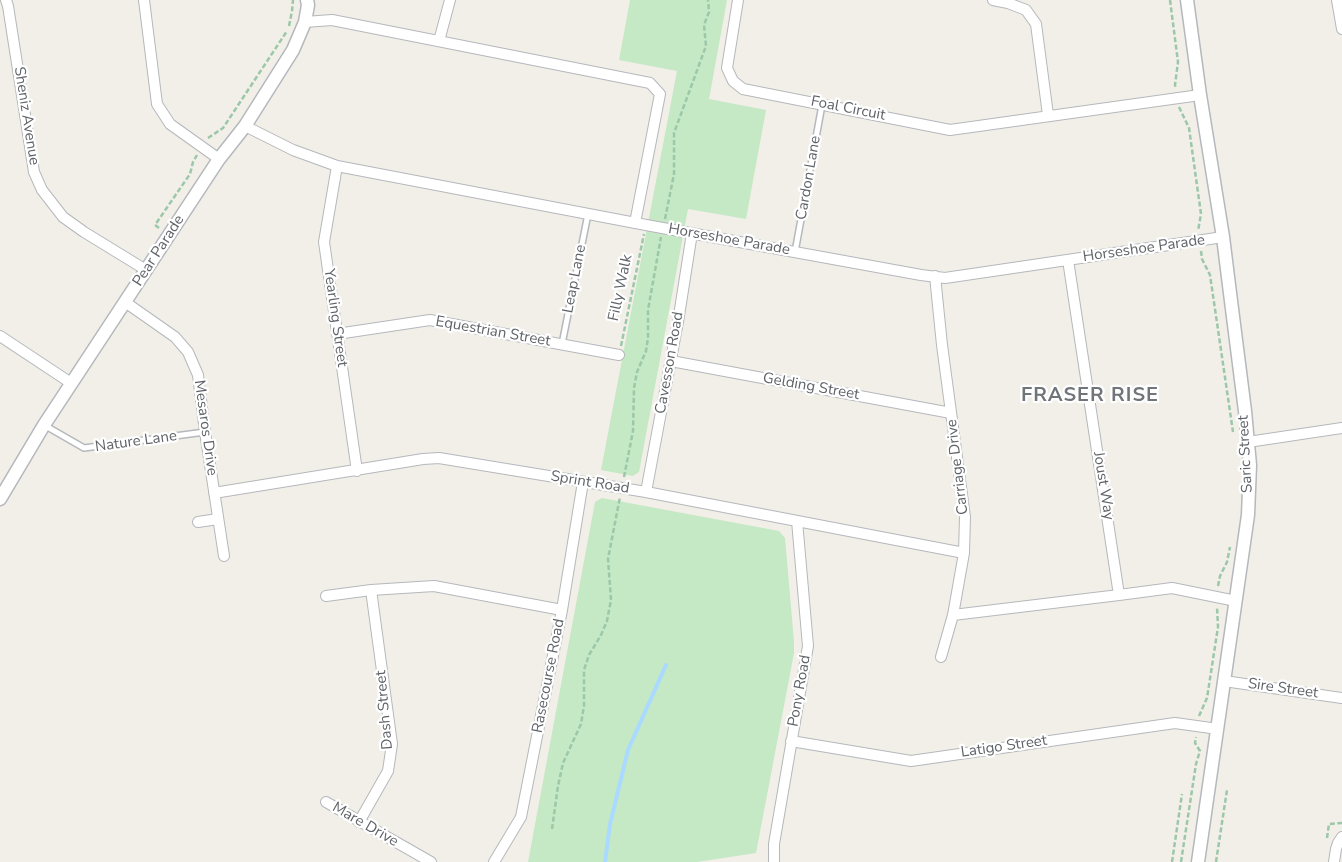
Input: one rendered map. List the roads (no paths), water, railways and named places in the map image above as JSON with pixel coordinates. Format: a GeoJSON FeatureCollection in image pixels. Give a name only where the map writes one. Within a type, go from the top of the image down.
{"type":"FeatureCollection","features":[{"type":"Feature","properties":{"kind":"street","name":"Sheniz Avenue"},"geometry":{"type":"LineString","coordinates":[[6,0],[5,12],[34,172],[42,190],[63,217],[146,270]]}},
{"type":"Feature","properties":{"kind":"street"},"geometry":{"type":"LineString","coordinates":[[144,0],[157,104],[170,124],[219,159]]}},
{"type":"Feature","properties":{"kind":"street","name":"Pear Parade"},"geometry":{"type":"LineString","coordinates":[[0,499],[4,482],[44,425],[219,159],[245,126],[294,50],[305,22],[307,0]]}},
{"type":"Feature","properties":{"kind":"street"},"geometry":{"type":"LineString","coordinates":[[438,42],[450,0]]}},
{"type":"Feature","properties":{"kind":"street","name":"Foal Circuit"},"geometry":{"type":"LineString","coordinates":[[738,0],[727,68],[733,81],[744,89],[950,130],[1200,94]]}},
{"type":"Feature","properties":{"kind":"street"},"geometry":{"type":"LineString","coordinates":[[993,0],[1026,10],[1036,24],[1048,115]]}},
{"type":"Feature","properties":{"kind":"street","name":"Saric Street"},"geometry":{"type":"LineString","coordinates":[[1187,0],[1223,237],[1250,465],[1248,514],[1198,862]]}},
{"type":"Feature","properties":{"kind":"street"},"geometry":{"type":"LineString","coordinates":[[1338,0],[1342,29]]}},
{"type":"Feature","properties":{"kind":"street"},"geometry":{"type":"LineString","coordinates":[[305,22],[332,20],[650,83],[660,94],[635,223]]}},
{"type":"Feature","properties":{"kind":"street","name":"Horseshoe Parade"},"geometry":{"type":"LineString","coordinates":[[245,126],[294,150],[337,166],[635,223],[945,278],[1223,237]]}},
{"type":"Feature","properties":{"kind":"street","name":"Yearling Street"},"geometry":{"type":"LineString","coordinates":[[337,166],[324,242],[357,470]]}},
{"type":"Feature","properties":{"kind":"street","name":"Cavesson Road"},"geometry":{"type":"LineString","coordinates":[[646,492],[671,361],[692,233]]}},
{"type":"Feature","properties":{"kind":"street","name":"Joust Way"},"geometry":{"type":"LineString","coordinates":[[1068,260],[1119,595]]}},
{"type":"Feature","properties":{"kind":"street","name":"Carriage Drive"},"geometry":{"type":"LineString","coordinates":[[935,276],[942,346],[965,517],[964,553],[953,615],[940,657]]}},
{"type":"Feature","properties":{"kind":"street","name":"Mesaros Drive"},"geometry":{"type":"LineString","coordinates":[[124,302],[175,337],[188,352],[198,375],[224,556]]}},
{"type":"Feature","properties":{"kind":"street","name":"Equestrian Street"},"geometry":{"type":"LineString","coordinates":[[337,334],[430,320],[619,355]]}},
{"type":"Feature","properties":{"kind":"street"},"geometry":{"type":"LineString","coordinates":[[0,336],[71,383]]}},
{"type":"Feature","properties":{"kind":"street","name":"Gelding Street"},"geometry":{"type":"LineString","coordinates":[[671,361],[952,413]]}},
{"type":"Feature","properties":{"kind":"street"},"geometry":{"type":"LineString","coordinates":[[1248,442],[1342,428]]}},
{"type":"Feature","properties":{"kind":"street","name":"Sprint Road"},"geometry":{"type":"LineString","coordinates":[[214,494],[423,459],[439,458],[646,492],[964,553]]}},
{"type":"Feature","properties":{"kind":"street","name":"Rasecourse Road"},"geometry":{"type":"LineString","coordinates":[[494,862],[521,818],[562,610],[583,482]]}},
{"type":"Feature","properties":{"kind":"street"},"geometry":{"type":"LineString","coordinates":[[198,522],[218,519]]}},
{"type":"Feature","properties":{"kind":"street","name":"Pony Road"},"geometry":{"type":"LineString","coordinates":[[774,861],[774,844],[808,646],[797,521]]}},
{"type":"Feature","properties":{"kind":"street"},"geometry":{"type":"LineString","coordinates":[[326,596],[371,590],[434,586],[562,610]]}},
{"type":"Feature","properties":{"kind":"street"},"geometry":{"type":"LineString","coordinates":[[953,615],[1172,588],[1236,601]]}},
{"type":"Feature","properties":{"kind":"street","name":"Dash Street"},"geometry":{"type":"LineString","coordinates":[[359,822],[388,771],[392,744],[371,590]]}},
{"type":"Feature","properties":{"kind":"street","name":"Sire Street"},"geometry":{"type":"LineString","coordinates":[[1224,680],[1342,698]]}},
{"type":"Feature","properties":{"kind":"street","name":"Latigo Street"},"geometry":{"type":"LineString","coordinates":[[791,741],[911,761],[1175,723],[1218,729]]}},
{"type":"Feature","properties":{"kind":"street","name":"Mare Drive"},"geometry":{"type":"LineString","coordinates":[[326,802],[432,862]]}},
{"type":"Feature","properties":{"kind":"street"},"geometry":{"type":"LineString","coordinates":[[1334,862],[1336,849],[1342,837]]}},
{"type":"Feature","properties":{"kind":"street"},"geometry":{"type":"LineString","coordinates":[[1341,862],[1342,854]]}},
{"type":"Feature","properties":{"kind":"lane","name":"Cardon Lane"},"geometry":{"type":"LineString","coordinates":[[795,252],[822,104]]}},
{"type":"Feature","properties":{"kind":"lane","name":"Leap Lane"},"geometry":{"type":"LineString","coordinates":[[562,344],[588,214]]}},
{"type":"Feature","properties":{"kind":"lane","name":"Nature Lane"},"geometry":{"type":"LineString","coordinates":[[44,425],[84,448],[205,432]]}},
{"type":"Feature","properties":{"kind":"waterway"},"geometry":{"type":"LineString","coordinates":[[605,862],[610,824],[628,750],[666,665]]}},
{"type":"Feature","properties":{"kind":"district","name":"FRASER RISE"},"geometry":{"type":"Point","coordinates":[1090,396]}}]}
